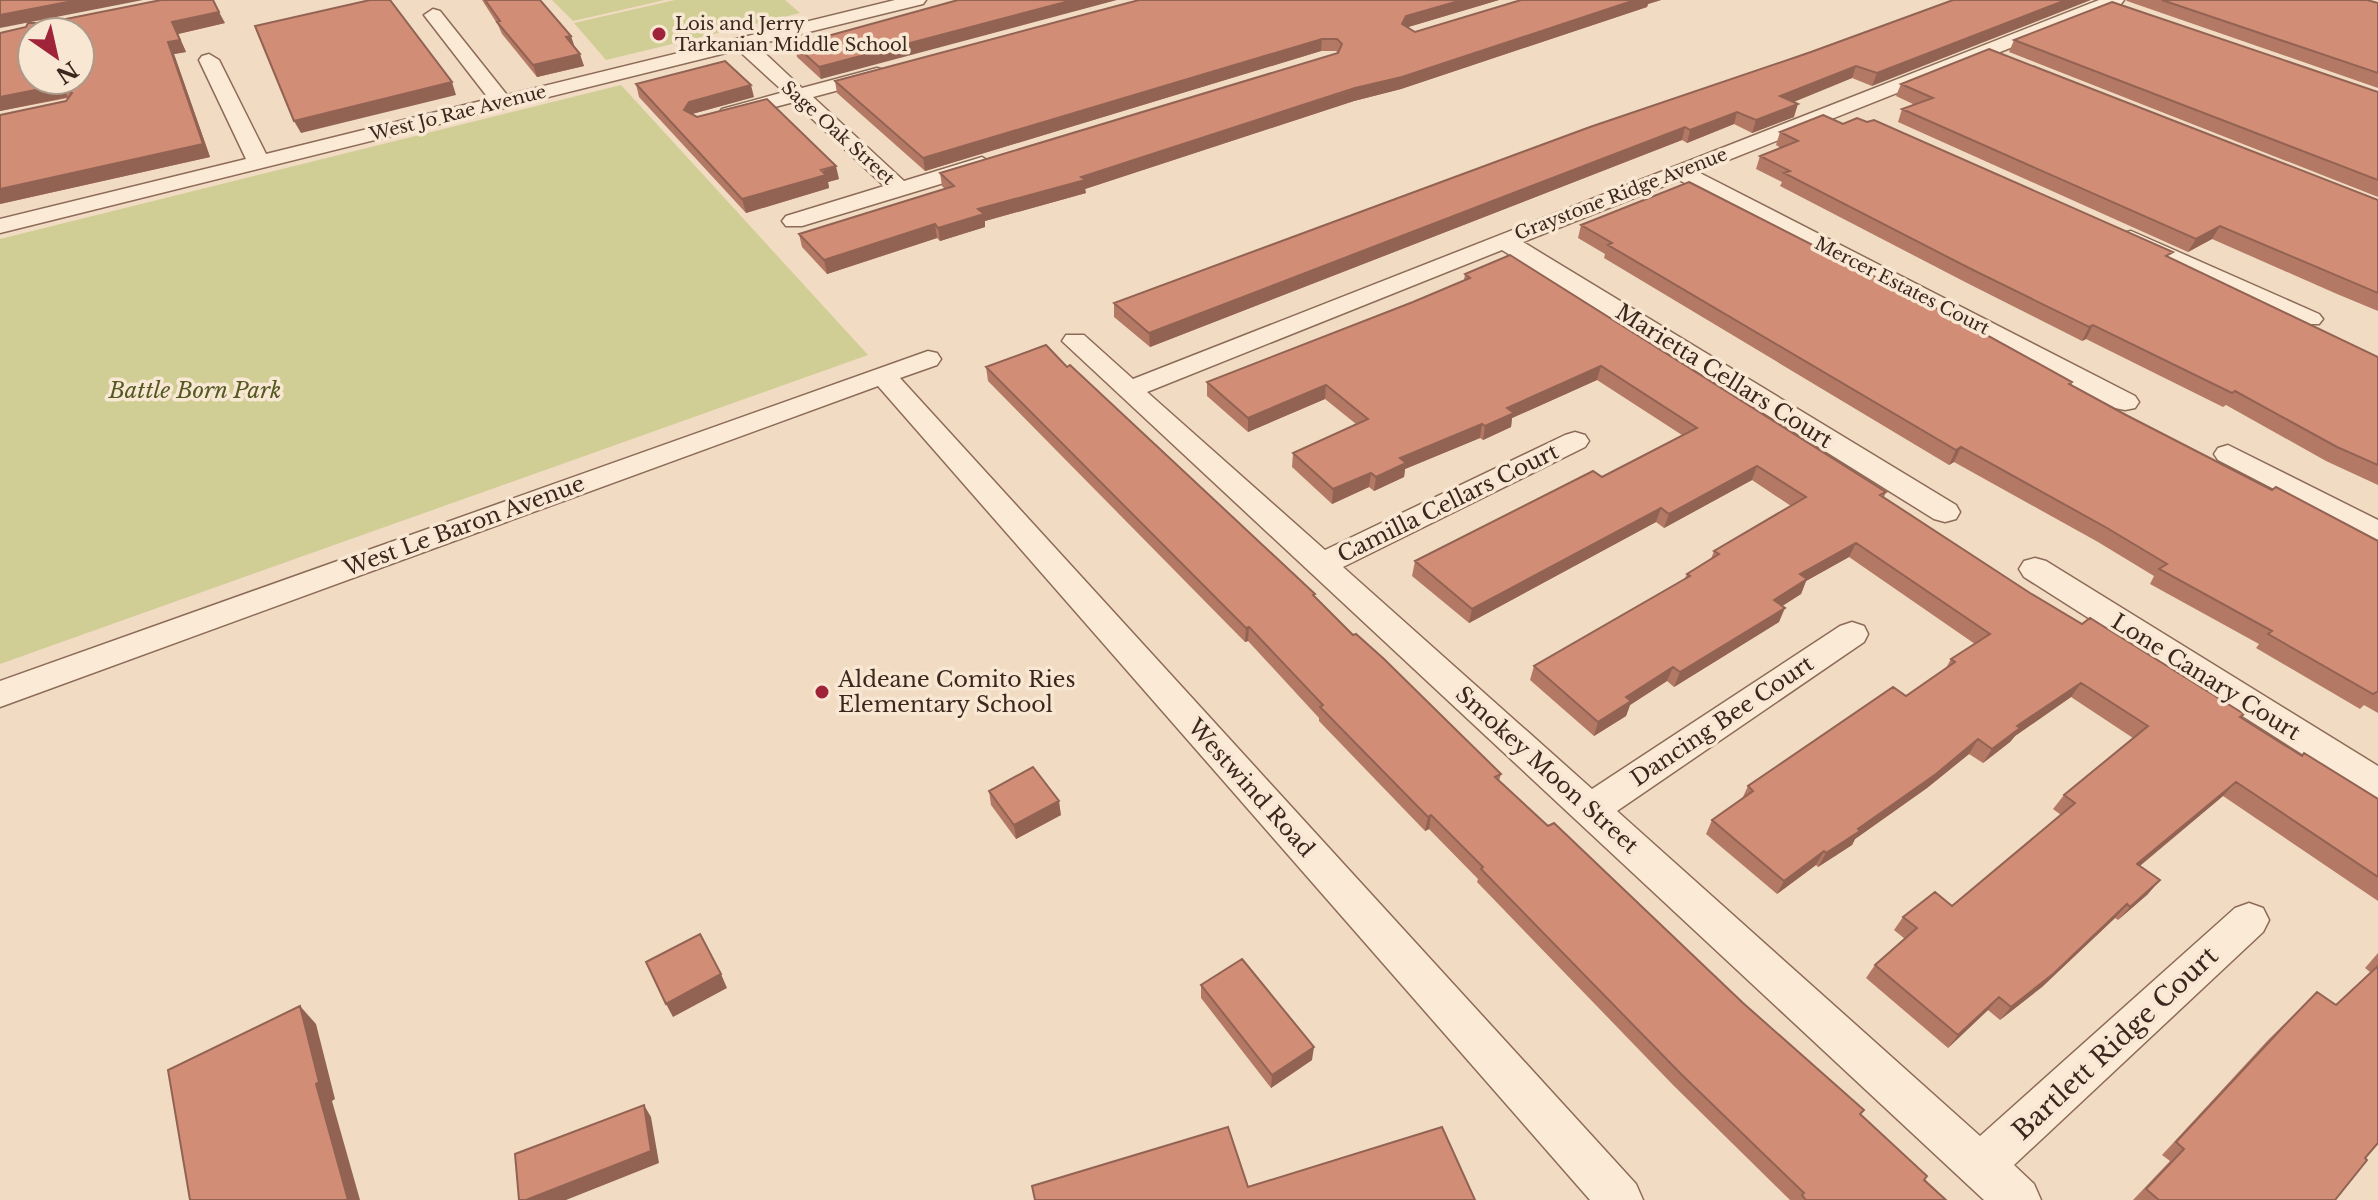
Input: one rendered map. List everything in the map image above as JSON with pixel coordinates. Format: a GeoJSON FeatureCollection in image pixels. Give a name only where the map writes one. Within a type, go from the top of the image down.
{"type":"FeatureCollection","features":[{"type":"Feature","properties":{"kind":"street","name":"West Jo Rae Avenue"},"geometry":{"type":"LineString","coordinates":[[0,226],[917,0]]}},
{"type":"Feature","properties":{"kind":"street"},"geometry":{"type":"LineString","coordinates":[[2111,2],[2135,14]]}},
{"type":"Feature","properties":{"kind":"street","name":"Graystone Ridge Avenue"},"geometry":{"type":"LineString","coordinates":[[1128,390],[2111,2]]}},
{"type":"Feature","properties":{"kind":"street"},"geometry":{"type":"LineString","coordinates":[[433,15],[502,102]]}},
{"type":"Feature","properties":{"kind":"street","name":"Sage Oak Street"},"geometry":{"type":"LineString","coordinates":[[742,43],[900,189]]}},
{"type":"Feature","properties":{"kind":"street"},"geometry":{"type":"LineString","coordinates":[[1985,52],[2014,64]]}},
{"type":"Feature","properties":{"kind":"street"},"geometry":{"type":"LineString","coordinates":[[209,60],[259,162]]}},
{"type":"Feature","properties":{"kind":"street"},"geometry":{"type":"LineString","coordinates":[[714,117],[889,70]]}},
{"type":"Feature","properties":{"kind":"street"},"geometry":{"type":"LineString","coordinates":[[1843,109],[1871,122]]}},
{"type":"Feature","properties":{"kind":"street"},"geometry":{"type":"LineString","coordinates":[[794,221],[1006,157]]}},
{"type":"Feature","properties":{"kind":"street","name":"Mercer Estates Court"},"geometry":{"type":"LineString","coordinates":[[1679,171],[2125,402]]}},
{"type":"Feature","properties":{"kind":"street"},"geometry":{"type":"LineString","coordinates":[[2112,230],[2310,319]]}},
{"type":"Feature","properties":{"kind":"street","name":"Marietta Cellars Court"},"geometry":{"type":"LineString","coordinates":[[1502,240],[1945,512]]}},
{"type":"Feature","properties":{"kind":"street","name":"Smokey Moon Street"},"geometry":{"type":"LineString","coordinates":[[1075,341],[2018,1200]]}},
{"type":"Feature","properties":{"kind":"street","name":"West Le Baron Avenue"},"geometry":{"type":"LineString","coordinates":[[0,694],[928,359]]}},
{"type":"Feature","properties":{"kind":"street","name":"Westwind Road"},"geometry":{"type":"LineString","coordinates":[[883,375],[1620,1200]]}},
{"type":"Feature","properties":{"kind":"street","name":"Camilla Cellars Court"},"geometry":{"type":"LineString","coordinates":[[1321,565],[1575,441]]}},
{"type":"Feature","properties":{"kind":"street"},"geometry":{"type":"LineString","coordinates":[[2228,454],[2378,533]]}},
{"type":"Feature","properties":{"kind":"street","name":"Lone Canary Court"},"geometry":{"type":"LineString","coordinates":[[2035,569],[2378,784]]}},
{"type":"Feature","properties":{"kind":"street","name":"Dancing Bee Court"},"geometry":{"type":"LineString","coordinates":[[1591,809],[1852,634]]}},
{"type":"Feature","properties":{"kind":"street","name":"Bartlett Ridge Court"},"geometry":{"type":"LineString","coordinates":[[1981,1165],[2249,920]]}},
{"type":"Feature","properties":{"kind":"green space"},"geometry":{"type":"Polygon","coordinates":[[[552,0],[665,0],[573,21],[552,0]]]}},
{"type":"Feature","properties":{"kind":"green space","name":"Lois and Jerry Tarkanian Middle School"},"geometry":{"type":"Polygon","coordinates":[[[675,0],[785,0],[800,13],[606,60],[574,23],[675,0]]]}},
{"type":"Feature","properties":{"kind":"green space","name":"Battle Born Park"},"geometry":{"type":"Polygon","coordinates":[[[621,85],[868,355],[0,664],[0,239],[621,85]]]}},
{"type":"Feature","properties":{"kind":"building"},"geometry":{"type":"Polygon","coordinates":[[[0,0],[78,0],[0,15],[0,0]]]}},
{"type":"Feature","properties":{"kind":"building"},"geometry":{"type":"Polygon","coordinates":[[[161,0],[213,0],[219,12],[172,22],[180,40],[168,42],[203,144],[0,189],[0,115],[66,101],[70,96],[96,96],[96,16],[81,16],[161,0]]]}},
{"type":"Feature","properties":{"kind":"building"},"geometry":{"type":"Polygon","coordinates":[[[370,0],[390,0],[452,82],[294,121],[255,26],[370,0]]]}},
{"type":"Feature","properties":{"kind":"building"},"geometry":{"type":"Polygon","coordinates":[[[485,0],[540,0],[571,36],[566,37],[580,54],[533,65],[497,22],[500,21],[485,0]]]}},
{"type":"Feature","properties":{"kind":"building"},"geometry":{"type":"Polygon","coordinates":[[[958,0],[1073,0],[819,67],[795,45],[958,0]]]}},
{"type":"Feature","properties":{"kind":"building"},"geometry":{"type":"Polygon","coordinates":[[[1139,0],[1462,0],[1406,16],[1402,24],[1415,32],[1521,0],[1635,0],[1402,77],[1355,88],[1081,177],[1085,180],[978,209],[984,214],[938,228],[935,224],[824,260],[799,234],[954,186],[940,173],[1338,53],[1342,44],[1337,39],[1322,39],[923,158],[835,81],[1139,0]]]}},
{"type":"Feature","properties":{"kind":"building"},"geometry":{"type":"Polygon","coordinates":[[[1953,0],[2066,0],[1877,73],[1856,66],[1780,96],[1798,104],[1756,120],[1737,112],[1690,130],[1685,127],[1149,333],[1114,303],[1590,127],[1953,0]]]}},
{"type":"Feature","properties":{"kind":"building"},"geometry":{"type":"Polygon","coordinates":[[[2162,0],[2367,0],[2378,3],[2378,73],[2162,0]]]}},
{"type":"Feature","properties":{"kind":"building"},"geometry":{"type":"Polygon","coordinates":[[[2112,2],[2378,92],[2378,180],[2014,40],[2112,2]]]}},
{"type":"Feature","properties":{"kind":"building"},"geometry":{"type":"Polygon","coordinates":[[[16,29],[16,94],[0,97],[0,33],[16,29]]]}},
{"type":"Feature","properties":{"kind":"building"},"geometry":{"type":"Polygon","coordinates":[[[1989,49],[2378,200],[2378,293],[2220,226],[2196,239],[1902,109],[1933,98],[1901,84],[1989,49]]]}},
{"type":"Feature","properties":{"kind":"building"},"geometry":{"type":"Polygon","coordinates":[[[725,61],[751,85],[689,102],[684,110],[697,117],[767,99],[836,166],[821,170],[826,175],[742,199],[636,84],[725,61]]]}},
{"type":"Feature","properties":{"kind":"building"},"geometry":{"type":"Polygon","coordinates":[[[1823,115],[1843,124],[1857,118],[1867,122],[1874,120],[2173,252],[2166,256],[2378,357],[2378,465],[2337,447],[2235,391],[2232,393],[2093,325],[2089,327],[1973,270],[1784,173],[1790,171],[1760,156],[1798,141],[1780,132],[1823,115]]]}},
{"type":"Feature","properties":{"kind":"building"},"geometry":{"type":"Polygon","coordinates":[[[1689,182],[1954,317],[2126,415],[2272,490],[2276,487],[2378,541],[2378,691],[2373,694],[2268,634],[2272,631],[2159,569],[2167,564],[2107,528],[1961,447],[1956,450],[1608,245],[1612,243],[1581,225],[1689,182]]]}},
{"type":"Feature","properties":{"kind":"building"},"geometry":{"type":"Polygon","coordinates":[[[1510,255],[1886,492],[1880,495],[2030,593],[2082,624],[2090,618],[2244,714],[2240,717],[2302,756],[2304,753],[2378,799],[2378,877],[2236,782],[2137,864],[2160,880],[2130,907],[2127,904],[2053,974],[2011,1007],[1999,997],[1958,1035],[1875,965],[1917,928],[1903,917],[1935,892],[1952,906],[2075,803],[2064,795],[2148,726],[2081,683],[2017,726],[2020,728],[1992,749],[1978,739],[1936,774],[1858,829],[1860,831],[1826,853],[1824,851],[1784,881],[1712,820],[1753,791],[1748,786],[1893,687],[1906,696],[1955,662],[1951,659],[1990,634],[1856,543],[1800,574],[1807,579],[1774,600],[1785,608],[1680,672],[1673,667],[1626,697],[1631,701],[1598,722],[1534,666],[1690,576],[1687,574],[1719,554],[1714,551],[1806,497],[1757,466],[1669,514],[1661,508],[1472,609],[1415,561],[1593,471],[1602,477],[1697,428],[1601,366],[1507,408],[1514,413],[1400,458],[1406,463],[1376,477],[1371,473],[1333,489],[1293,453],[1368,419],[1326,385],[1248,418],[1207,382],[1413,302],[1470,278],[1465,274],[1510,255]]]}},
{"type":"Feature","properties":{"kind":"building"},"geometry":{"type":"Polygon","coordinates":[[[1046,345],[1315,594],[1353,635],[1356,634],[1384,659],[1501,774],[1495,777],[1548,826],[1554,823],[1743,1003],[1864,1110],[1860,1114],[1927,1176],[1924,1180],[1946,1200],[1806,1200],[1802,1195],[1804,1193],[1681,1074],[1481,869],[1483,867],[1431,815],[1428,817],[1320,707],[1323,705],[1249,627],[1246,628],[986,367],[1046,345]]]}},
{"type":"Feature","properties":{"kind":"building"},"geometry":{"type":"Polygon","coordinates":[[[1033,767],[1059,801],[1014,825],[989,791],[1033,767]]]}},
{"type":"Feature","properties":{"kind":"building"},"geometry":{"type":"Polygon","coordinates":[[[700,934],[721,974],[666,1004],[646,962],[700,934]]]}},
{"type":"Feature","properties":{"kind":"building"},"geometry":{"type":"Polygon","coordinates":[[[1242,959],[1314,1047],[1272,1075],[1201,985],[1242,959]]]}},
{"type":"Feature","properties":{"kind":"building"},"geometry":{"type":"Polygon","coordinates":[[[2378,966],[2378,1143],[2335,1200],[2159,1200],[2146,1189],[2184,1149],[2176,1142],[2317,992],[2336,1005],[2378,966]]]}},
{"type":"Feature","properties":{"kind":"building"},"geometry":{"type":"Polygon","coordinates":[[[300,1006],[319,1082],[316,1084],[348,1200],[190,1200],[168,1070],[300,1006]]]}},
{"type":"Feature","properties":{"kind":"building"},"geometry":{"type":"Polygon","coordinates":[[[644,1105],[651,1151],[526,1200],[519,1200],[515,1154],[644,1105]]]}},
{"type":"Feature","properties":{"kind":"building"},"geometry":{"type":"Polygon","coordinates":[[[1228,1127],[1248,1187],[1442,1127],[1475,1200],[1035,1200],[1032,1186],[1228,1127]]]}},
{"type":"Feature","properties":{"kind":"place","name":"Lois and Jerry Tarkanian Middle School"},"geometry":{"type":"Point","coordinates":[659,34]}},
{"type":"Feature","properties":{"kind":"place","name":"Aldeane Comito Ries Elementary School"},"geometry":{"type":"Point","coordinates":[822,692]}}]}
